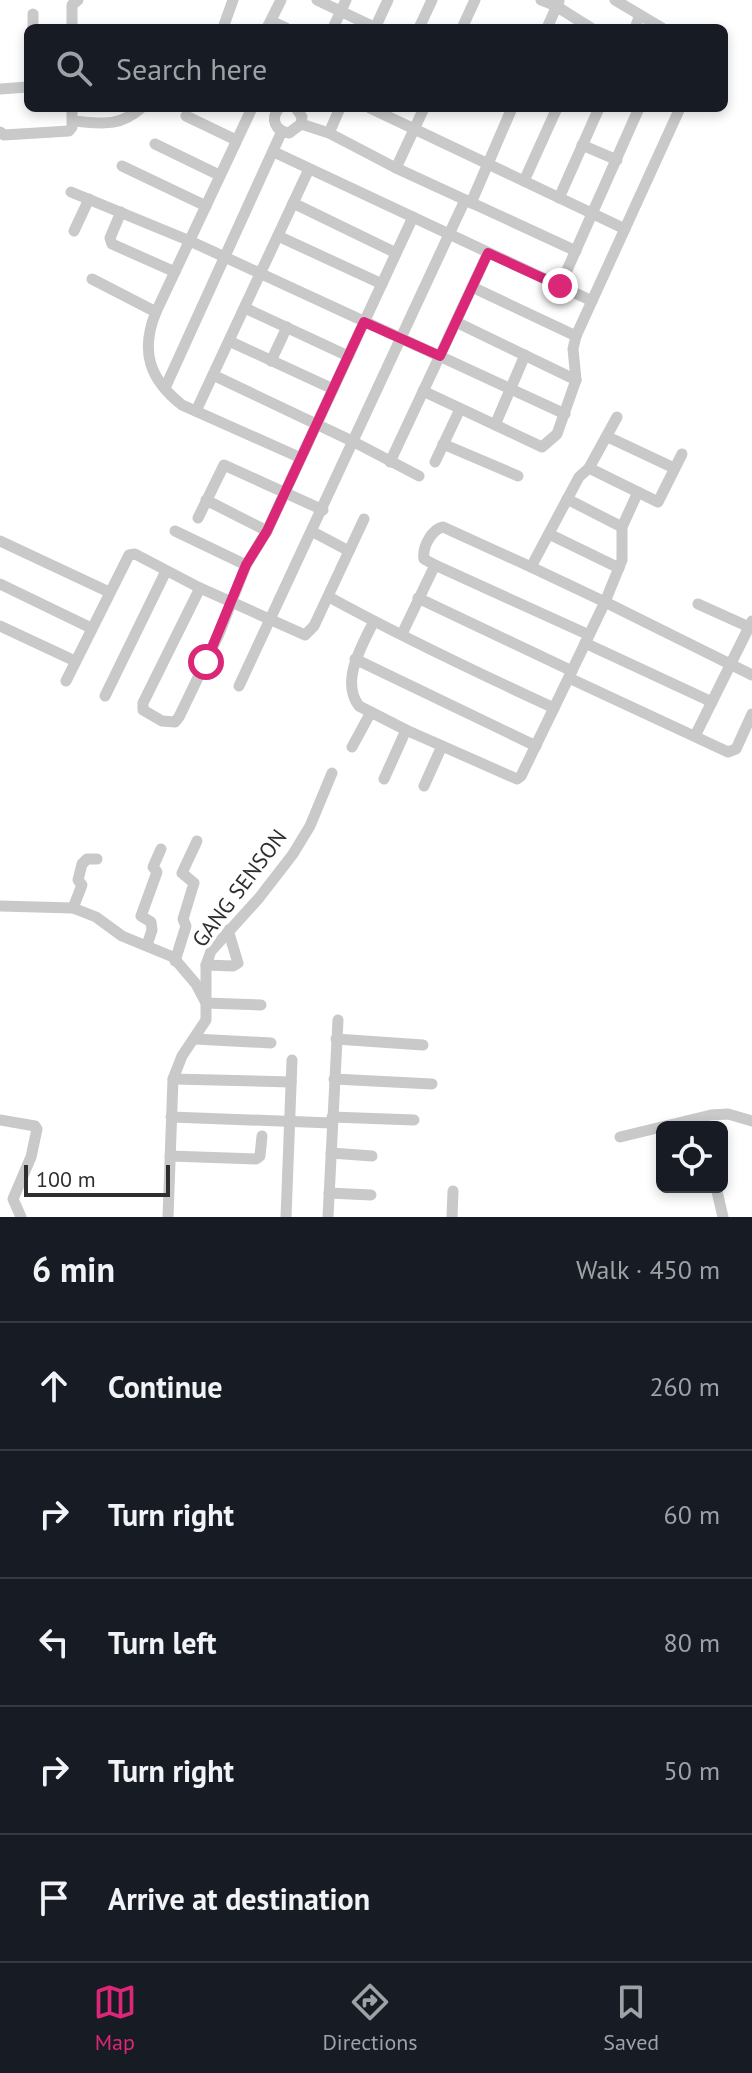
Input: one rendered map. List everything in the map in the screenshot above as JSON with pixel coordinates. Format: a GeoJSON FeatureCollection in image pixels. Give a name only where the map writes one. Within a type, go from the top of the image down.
{"type":"FeatureCollection","features":[{"type":"Feature","properties":{"kind":"street"},"geometry":{"type":"LineString","coordinates":[[72,24],[72,5],[78,0]]}},
{"type":"Feature","properties":{"kind":"street"},"geometry":{"type":"LineString","coordinates":[[224,24],[233,0]]}},
{"type":"Feature","properties":{"kind":"street"},"geometry":{"type":"LineString","coordinates":[[269,24],[281,0]]}},
{"type":"Feature","properties":{"kind":"street"},"geometry":{"type":"LineString","coordinates":[[317,0],[343,6],[370,24]]}},
{"type":"Feature","properties":{"kind":"street"},"geometry":{"type":"LineString","coordinates":[[378,24],[388,0]]}},
{"type":"Feature","properties":{"kind":"street"},"geometry":{"type":"LineString","coordinates":[[421,24],[432,0]]}},
{"type":"Feature","properties":{"kind":"street"},"geometry":{"type":"LineString","coordinates":[[464,24],[475,0]]}},
{"type":"Feature","properties":{"kind":"street"},"geometry":{"type":"LineString","coordinates":[[541,0],[558,3],[586,24]]}},
{"type":"Feature","properties":{"kind":"street"},"geometry":{"type":"LineString","coordinates":[[615,0],[655,24]]}},
{"type":"Feature","properties":{"kind":"street"},"geometry":{"type":"LineString","coordinates":[[549,24],[558,3]]}},
{"type":"Feature","properties":{"kind":"street"},"geometry":{"type":"LineString","coordinates":[[33,14],[33,24]]}},
{"type":"Feature","properties":{"kind":"street"},"geometry":{"type":"LineString","coordinates":[[637,24],[640,15]]}},
{"type":"Feature","properties":{"kind":"street"},"geometry":{"type":"LineString","coordinates":[[0,89],[24,87]]}},
{"type":"Feature","properties":{"kind":"street"},"geometry":{"type":"LineString","coordinates":[[0,132],[4,135],[68,132],[72,129],[72,112]]}},
{"type":"Feature","properties":{"kind":"street"},"geometry":{"type":"LineString","coordinates":[[73,121],[116,123],[136,112]]}},
{"type":"Feature","properties":{"kind":"street"},"geometry":{"type":"LineString","coordinates":[[250,112],[156,312],[146,350],[148,361],[165,388],[182,405],[301,458]]}},
{"type":"Feature","properties":{"kind":"street"},"geometry":{"type":"LineString","coordinates":[[274,112],[275,124],[282,131],[293,132],[301,124],[300,112]]}},
{"type":"Feature","properties":{"kind":"street"},"geometry":{"type":"LineString","coordinates":[[329,133],[338,112]]}},
{"type":"Feature","properties":{"kind":"street"},"geometry":{"type":"LineString","coordinates":[[381,112],[625,229]]}},
{"type":"Feature","properties":{"kind":"street"},"geometry":{"type":"LineString","coordinates":[[396,168],[422,112]]}},
{"type":"Feature","properties":{"kind":"street"},"geometry":{"type":"LineString","coordinates":[[239,686],[449,234],[488,164],[510,112]]}},
{"type":"Feature","properties":{"kind":"street"},"geometry":{"type":"LineString","coordinates":[[524,181],[555,112]]}},
{"type":"Feature","properties":{"kind":"street"},"geometry":{"type":"LineString","coordinates":[[559,198],[597,112]]}},
{"type":"Feature","properties":{"kind":"street"},"geometry":{"type":"LineString","coordinates":[[560,286],[637,112]]}},
{"type":"Feature","properties":{"kind":"street"},"geometry":{"type":"LineString","coordinates":[[423,391],[542,447],[555,437],[576,380],[573,349],[576,336],[678,112]]}},
{"type":"Feature","properties":{"kind":"street"},"geometry":{"type":"LineString","coordinates":[[186,116],[236,140]]}},
{"type":"Feature","properties":{"kind":"street"},"geometry":{"type":"LineString","coordinates":[[301,124],[329,133],[396,168],[576,251]]}},
{"type":"Feature","properties":{"kind":"street"},"geometry":{"type":"LineString","coordinates":[[165,388],[282,131]]}},
{"type":"Feature","properties":{"kind":"street"},"geometry":{"type":"LineString","coordinates":[[155,144],[219,175]]}},
{"type":"Feature","properties":{"kind":"street"},"geometry":{"type":"LineString","coordinates":[[582,145],[617,160]]}},
{"type":"Feature","properties":{"kind":"street"},"geometry":{"type":"LineString","coordinates":[[274,152],[592,301]]}},
{"type":"Feature","properties":{"kind":"street"},"geometry":{"type":"LineString","coordinates":[[122,166],[206,206]]}},
{"type":"Feature","properties":{"kind":"street"},"geometry":{"type":"LineString","coordinates":[[196,411],[309,169]]}},
{"type":"Feature","properties":{"kind":"street"},"geometry":{"type":"LineString","coordinates":[[71,192],[226,257],[565,414]]}},
{"type":"Feature","properties":{"kind":"street"},"geometry":{"type":"LineString","coordinates":[[74,231],[89,199]]}},
{"type":"Feature","properties":{"kind":"street"},"geometry":{"type":"LineString","coordinates":[[293,203],[396,253]]}},
{"type":"Feature","properties":{"kind":"street"},"geometry":{"type":"LineString","coordinates":[[121,212],[110,242],[175,272]]}},
{"type":"Feature","properties":{"kind":"street"},"geometry":{"type":"LineString","coordinates":[[200,588],[142,706],[143,710],[162,721],[175,722],[179,717],[213,648],[246,565],[267,531],[413,217]]}},
{"type":"Feature","properties":{"kind":"street"},"geometry":{"type":"LineString","coordinates":[[278,236],[382,284]]}},
{"type":"Feature","properties":{"kind":"street"},"geometry":{"type":"LineString","coordinates":[[390,462],[488,253]]}},
{"type":"Feature","properties":{"kind":"street"},"geometry":{"type":"LineString","coordinates":[[92,279],[156,312]]}},
{"type":"Feature","properties":{"kind":"street"},"geometry":{"type":"LineString","coordinates":[[472,287],[576,336]]}},
{"type":"Feature","properties":{"kind":"street"},"geometry":{"type":"LineString","coordinates":[[245,308],[348,356]]}},
{"type":"Feature","properties":{"kind":"street"},"geometry":{"type":"LineString","coordinates":[[456,322],[576,380]]}},
{"type":"Feature","properties":{"kind":"street"},"geometry":{"type":"LineString","coordinates":[[271,361],[287,327]]}},
{"type":"Feature","properties":{"kind":"street"},"geometry":{"type":"LineString","coordinates":[[229,341],[333,389]]}},
{"type":"Feature","properties":{"kind":"street"},"geometry":{"type":"LineString","coordinates":[[495,425],[525,355]]}},
{"type":"Feature","properties":{"kind":"street"},"geometry":{"type":"LineString","coordinates":[[213,375],[419,476]]}},
{"type":"Feature","properties":{"kind":"street"},"geometry":{"type":"LineString","coordinates":[[435,462],[460,409]]}},
{"type":"Feature","properties":{"kind":"street"},"geometry":{"type":"LineString","coordinates":[[531,567],[579,477],[589,468],[617,417]]}},
{"type":"Feature","properties":{"kind":"street"},"geometry":{"type":"LineString","coordinates":[[608,437],[674,468]]}},
{"type":"Feature","properties":{"kind":"street"},"geometry":{"type":"LineString","coordinates":[[443,444],[518,476]]}},
{"type":"Feature","properties":{"kind":"street"},"geometry":{"type":"LineString","coordinates":[[589,468],[658,502],[682,454]]}},
{"type":"Feature","properties":{"kind":"street"},"geometry":{"type":"LineString","coordinates":[[198,518],[224,465],[323,510]]}},
{"type":"Feature","properties":{"kind":"street"},"geometry":{"type":"LineString","coordinates":[[373,623],[355,659],[355,700],[359,706],[517,779],[605,602],[619,568],[622,527],[638,492]]}},
{"type":"Feature","properties":{"kind":"street"},"geometry":{"type":"LineString","coordinates":[[567,499],[622,527]]}},
{"type":"Feature","properties":{"kind":"street"},"geometry":{"type":"LineString","coordinates":[[206,500],[267,531]]}},
{"type":"Feature","properties":{"kind":"street"},"geometry":{"type":"LineString","coordinates":[[66,681],[129,555],[135,554],[200,588],[305,635],[314,626],[329,597],[364,519]]}},
{"type":"Feature","properties":{"kind":"street"},"geometry":{"type":"LineString","coordinates":[[712,702],[435,565],[424,559],[423,551],[436,529],[443,527],[752,675]]}},
{"type":"Feature","properties":{"kind":"street"},"geometry":{"type":"LineString","coordinates":[[175,531],[246,565]]}},
{"type":"Feature","properties":{"kind":"street"},"geometry":{"type":"LineString","coordinates":[[313,532],[349,551]]}},
{"type":"Feature","properties":{"kind":"street"},"geometry":{"type":"LineString","coordinates":[[549,534],[619,568]]}},
{"type":"Feature","properties":{"kind":"street"},"geometry":{"type":"LineString","coordinates":[[0,541],[109,592]]}},
{"type":"Feature","properties":{"kind":"street"},"geometry":{"type":"LineString","coordinates":[[402,634],[435,565]]}},
{"type":"Feature","properties":{"kind":"street"},"geometry":{"type":"LineString","coordinates":[[105,696],[166,571]]}},
{"type":"Feature","properties":{"kind":"street"},"geometry":{"type":"LineString","coordinates":[[0,584],[91,628]]}},
{"type":"Feature","properties":{"kind":"street"},"geometry":{"type":"LineString","coordinates":[[329,597],[373,623],[554,708]]}},
{"type":"Feature","properties":{"kind":"street"},"geometry":{"type":"LineString","coordinates":[[418,598],[728,752],[734,751],[752,714]]}},
{"type":"Feature","properties":{"kind":"street"},"geometry":{"type":"LineString","coordinates":[[695,736],[750,624],[698,604]]}},
{"type":"Feature","properties":{"kind":"street"},"geometry":{"type":"LineString","coordinates":[[0,626],[75,661]]}},
{"type":"Feature","properties":{"kind":"street"},"geometry":{"type":"LineString","coordinates":[[355,659],[536,746]]}},
{"type":"Feature","properties":{"kind":"street"},"geometry":{"type":"LineString","coordinates":[[352,747],[371,712]]}},
{"type":"Feature","properties":{"kind":"street"},"geometry":{"type":"LineString","coordinates":[[384,779],[406,730]]}},
{"type":"Feature","properties":{"kind":"street"},"geometry":{"type":"LineString","coordinates":[[424,786],[442,746]]}},
{"type":"Feature","properties":{"kind":"street","name":"GANG SENSON"},"geometry":{"type":"LineString","coordinates":[[168,1217],[173,1079],[182,1056],[206,1020],[206,965],[211,951],[259,898],[293,854],[310,826],[332,773]]}},
{"type":"Feature","properties":{"kind":"street"},"geometry":{"type":"LineString","coordinates":[[175,961],[186,926],[183,919],[194,883],[182,873],[197,841]]}},
{"type":"Feature","properties":{"kind":"street"},"geometry":{"type":"LineString","coordinates":[[147,945],[151,922],[141,916],[156,880],[157,872],[153,867],[161,849]]}},
{"type":"Feature","properties":{"kind":"street"},"geometry":{"type":"LineString","coordinates":[[73,908],[82,885],[78,880],[82,864],[87,859],[97,859]]}},
{"type":"Feature","properties":{"kind":"street"},"geometry":{"type":"LineString","coordinates":[[0,906],[73,908],[96,917],[122,936],[173,957],[196,984],[206,1003],[261,1005]]}},
{"type":"Feature","properties":{"kind":"street"},"geometry":{"type":"LineString","coordinates":[[206,965],[233,966],[238,963],[228,930]]}},
{"type":"Feature","properties":{"kind":"street"},"geometry":{"type":"LineString","coordinates":[[328,1217],[338,1020]]}},
{"type":"Feature","properties":{"kind":"street"},"geometry":{"type":"LineString","coordinates":[[195,1039],[271,1043]]}},
{"type":"Feature","properties":{"kind":"street"},"geometry":{"type":"LineString","coordinates":[[336,1039],[423,1045]]}},
{"type":"Feature","properties":{"kind":"street"},"geometry":{"type":"LineString","coordinates":[[286,1217],[292,1060]]}},
{"type":"Feature","properties":{"kind":"street"},"geometry":{"type":"LineString","coordinates":[[173,1079],[291,1082]]}},
{"type":"Feature","properties":{"kind":"street"},"geometry":{"type":"LineString","coordinates":[[334,1079],[432,1084]]}},
{"type":"Feature","properties":{"kind":"street"},"geometry":{"type":"LineString","coordinates":[[620,1137],[711,1115],[728,1114],[752,1121]]}},
{"type":"Feature","properties":{"kind":"street"},"geometry":{"type":"LineString","coordinates":[[171,1117],[290,1121],[414,1120]]}},
{"type":"Feature","properties":{"kind":"street"},"geometry":{"type":"LineString","coordinates":[[0,1120],[35,1126],[37,1129],[31,1157],[13,1199],[21,1217]]}},
{"type":"Feature","properties":{"kind":"street"},"geometry":{"type":"LineString","coordinates":[[170,1156],[256,1159],[260,1156],[262,1136]]}},
{"type":"Feature","properties":{"kind":"street"},"geometry":{"type":"LineString","coordinates":[[331,1153],[372,1156]]}},
{"type":"Feature","properties":{"kind":"street"},"geometry":{"type":"LineString","coordinates":[[452,1217],[453,1191]]}},
{"type":"Feature","properties":{"kind":"street"},"geometry":{"type":"LineString","coordinates":[[329,1193],[371,1195]]}},
{"type":"Feature","properties":{"kind":"street"},"geometry":{"type":"LineString","coordinates":[[717,1193],[723,1217]]}},
{"type":"Feature","properties":{"kind":"route"},"geometry":{"type":"LineString","coordinates":[[206,662],[246,565],[267,531],[364,322],[440,356],[488,253],[560,286]]}}]}
